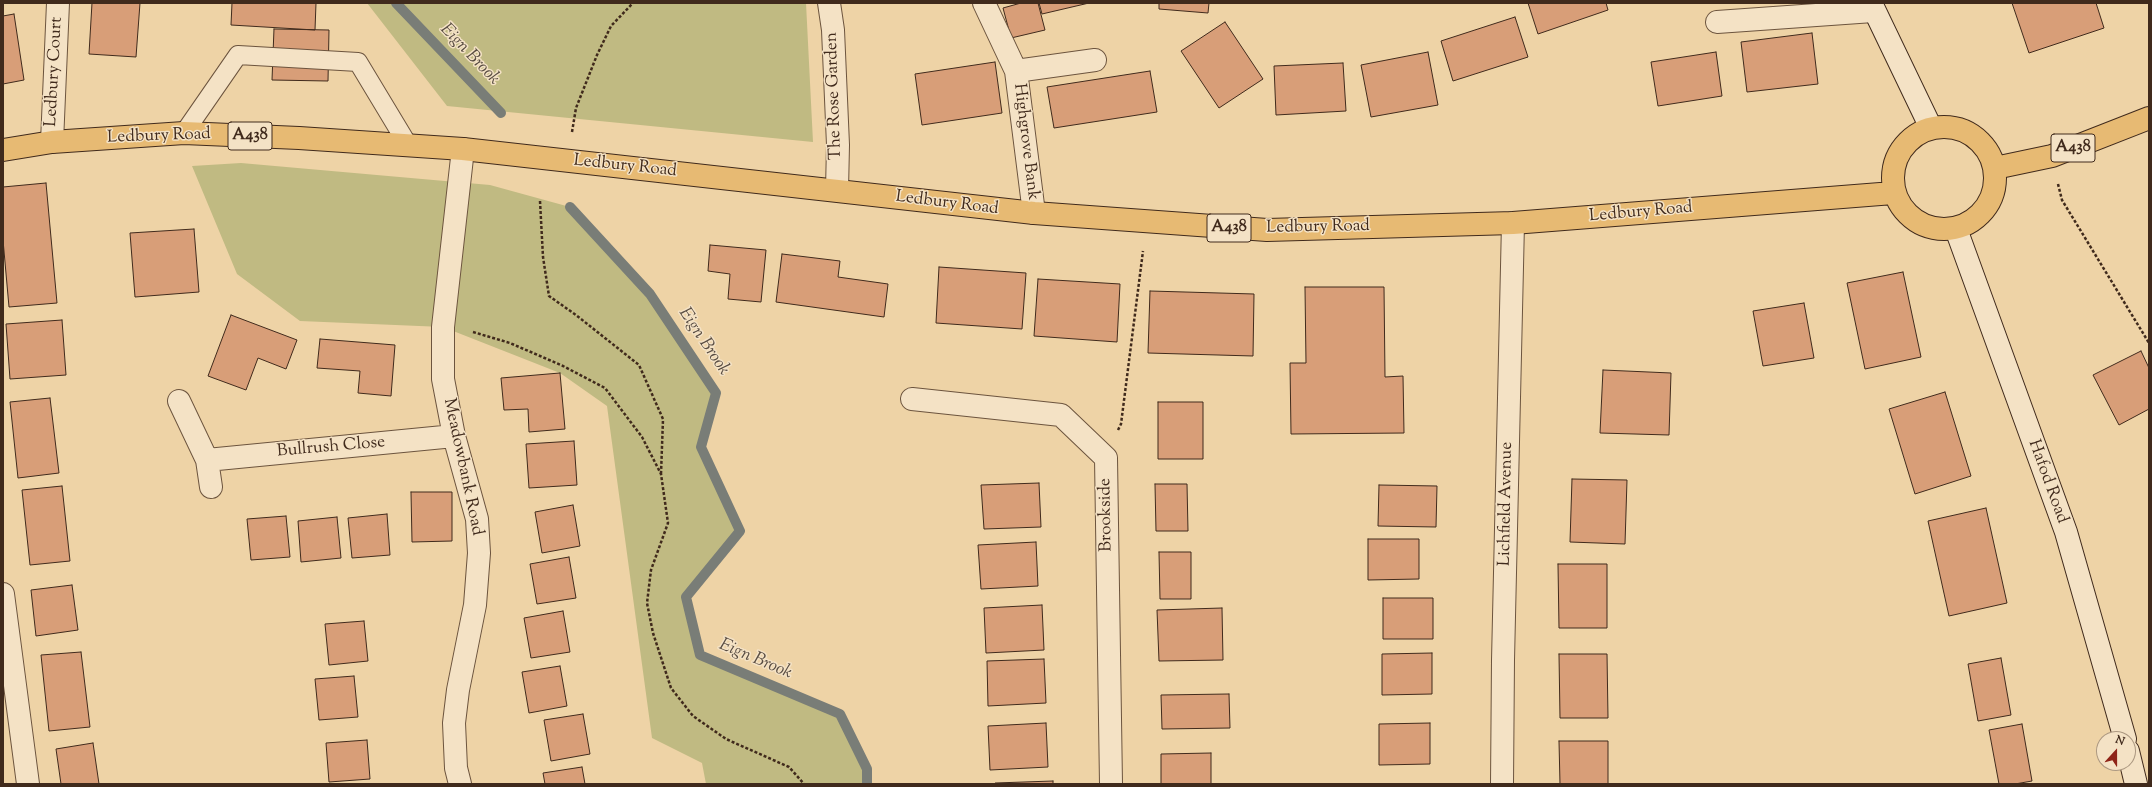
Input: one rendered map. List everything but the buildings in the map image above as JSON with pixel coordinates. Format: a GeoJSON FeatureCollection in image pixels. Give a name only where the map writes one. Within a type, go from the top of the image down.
{"type":"FeatureCollection","features":[{"type":"Feature","properties":{"kind":"highway","name":"A438"},"geometry":{"type":"LineString","coordinates":[[1994,168],[2052,156],[2149,118]]}},
{"type":"Feature","properties":{"kind":"highway"},"geometry":{"type":"LineString","coordinates":[[1932,128],[1954,128],[1971,134],[1983,144],[1994,168],[1996,186],[1993,197],[1977,219],[1956,228],[1934,229],[1917,222],[1908,215],[1893,193],[1892,171],[1897,154],[1904,144],[1918,132],[1932,128]]}},
{"type":"Feature","properties":{"kind":"highway","name":"Ledbury Road"},"geometry":{"type":"LineString","coordinates":[[3,150],[52,142],[184,133],[408,145],[568,160],[1034,214],[1147,223],[1267,230],[1513,223],[1893,193]]}},
{"type":"Feature","properties":{"kind":"street","name":"Ledbury Court"},"geometry":{"type":"LineString","coordinates":[[52,142],[58,3]]}},
{"type":"Feature","properties":{"kind":"street","name":"The Rose Garden"},"geometry":{"type":"LineString","coordinates":[[829,3],[833,30],[838,129],[837,190]]}},
{"type":"Feature","properties":{"kind":"street","name":"Highgrove Bank"},"geometry":{"type":"LineString","coordinates":[[984,3],[1016,71],[1034,214]]}},
{"type":"Feature","properties":{"kind":"street"},"geometry":{"type":"LineString","coordinates":[[1718,22],[1872,7],[1932,128]]}},
{"type":"Feature","properties":{"kind":"street","name":"Highgrove Bank"},"geometry":{"type":"LineString","coordinates":[[1016,71],[1095,60]]}},
{"type":"Feature","properties":{"kind":"street","name":"Meadowbank Road"},"geometry":{"type":"LineString","coordinates":[[460,784],[456,768],[454,723],[458,690],[475,605],[479,553],[477,520],[454,436],[443,379],[443,327],[463,149]]}},
{"type":"Feature","properties":{"kind":"street","name":"Lichfield Avenue"},"geometry":{"type":"LineString","coordinates":[[1502,784],[1503,660],[1513,223]]}},
{"type":"Feature","properties":{"kind":"street","name":"Hafod Road"},"geometry":{"type":"LineString","coordinates":[[1956,228],[2066,532],[2123,731]]}},
{"type":"Feature","properties":{"kind":"street","name":"Brookside"},"geometry":{"type":"LineString","coordinates":[[912,399],[1061,415],[1106,458],[1111,784]]}},
{"type":"Feature","properties":{"kind":"street"},"geometry":{"type":"LineString","coordinates":[[179,401],[207,460],[211,487]]}},
{"type":"Feature","properties":{"kind":"street","name":"Bullrush Close"},"geometry":{"type":"LineString","coordinates":[[207,460],[454,436]]}},
{"type":"Feature","properties":{"kind":"street"},"geometry":{"type":"LineString","coordinates":[[3,594],[28,784]]}},
{"type":"Feature","properties":{"kind":"street"},"geometry":{"type":"LineString","coordinates":[[2133,771],[2136,784]]}},
{"type":"Feature","properties":{"kind":"lane"},"geometry":{"type":"LineString","coordinates":[[184,133],[238,55],[358,62],[408,145]]}},
{"type":"Feature","properties":{"kind":"path"},"geometry":{"type":"LineString","coordinates":[[568,160],[576,108],[611,26],[633,3]]}},
{"type":"Feature","properties":{"kind":"path"},"geometry":{"type":"LineString","coordinates":[[2052,156],[2062,200],[2149,343]]}},
{"type":"Feature","properties":{"kind":"path"},"geometry":{"type":"LineString","coordinates":[[540,201],[543,257],[549,296],[576,315],[639,365],[663,419],[661,474],[668,523],[651,570],[647,603],[653,633],[671,688],[693,716],[726,739],[788,767],[804,784]]}},
{"type":"Feature","properties":{"kind":"path"},"geometry":{"type":"LineString","coordinates":[[1106,458],[1121,424],[1147,223]]}},
{"type":"Feature","properties":{"kind":"path"},"geometry":{"type":"LineString","coordinates":[[443,327],[468,330],[510,343],[563,366],[605,388],[642,436],[661,474]]}},
{"type":"Feature","properties":{"kind":"shaded area"},"geometry":{"type":"Polygon","coordinates":[[[367,3],[806,3],[813,142],[447,106],[367,3]]]}},
{"type":"Feature","properties":{"kind":"shaded area"},"geometry":{"type":"Polygon","coordinates":[[[241,163],[490,185],[570,207],[650,294],[716,393],[701,447],[740,531],[686,597],[700,655],[840,714],[867,769],[867,784],[706,784],[702,763],[652,738],[607,406],[560,373],[443,327],[300,321],[237,274],[192,166],[241,163]]]}},
{"type":"Feature","properties":{"kind":"waterway","name":"Eign Brook"},"geometry":{"type":"LineString","coordinates":[[396,3],[501,113]]}},
{"type":"Feature","properties":{"kind":"waterway","name":"Eign Brook"},"geometry":{"type":"LineString","coordinates":[[570,207],[650,294],[716,393],[701,447],[740,531],[686,597],[700,655],[840,714],[867,769],[867,784]]}}]}
